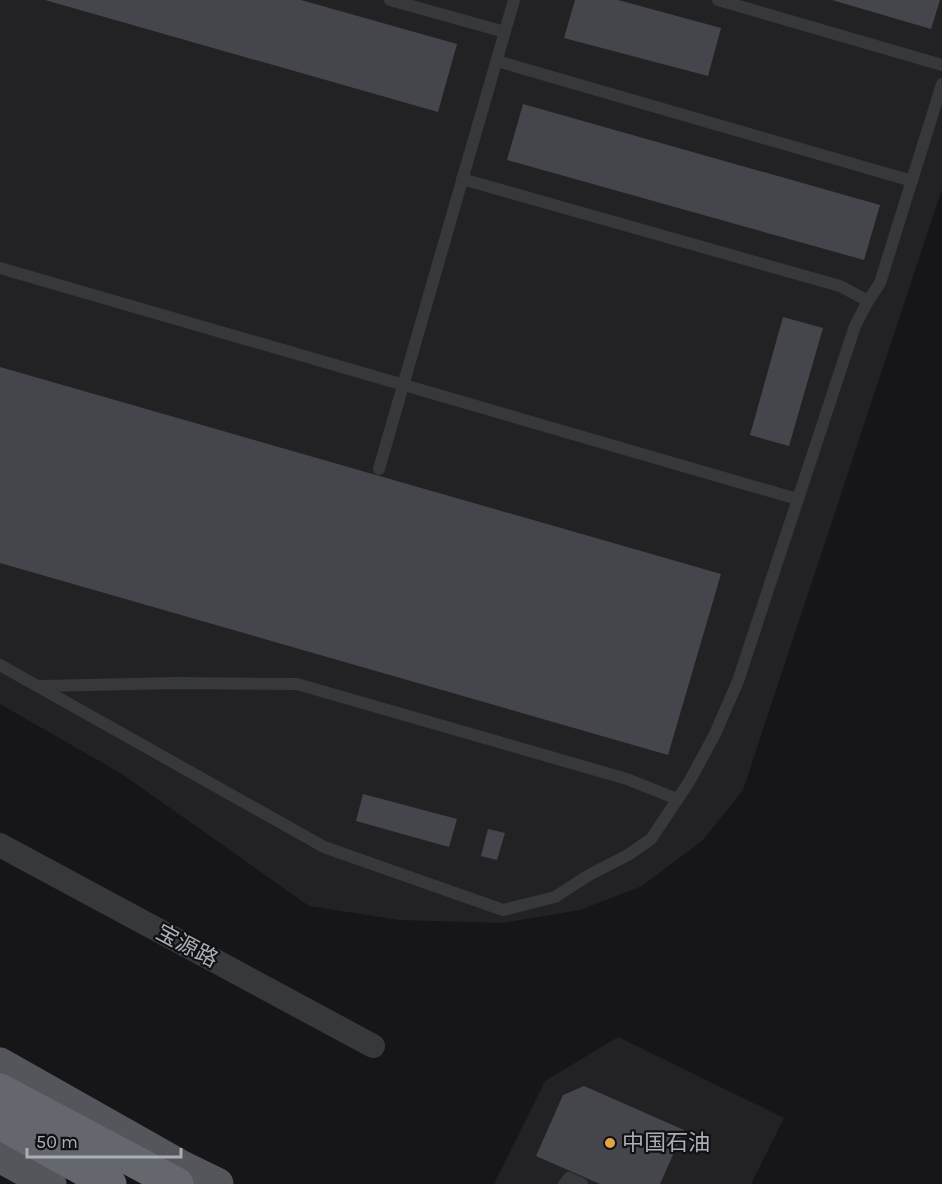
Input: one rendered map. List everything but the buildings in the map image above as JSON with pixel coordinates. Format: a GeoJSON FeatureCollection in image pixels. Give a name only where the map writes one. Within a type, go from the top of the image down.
{"type":"FeatureCollection","features":[{"type":"Feature","properties":{"kind":"highway"},"geometry":{"type":"LineString","coordinates":[[0,1090],[177,1184]]}},
{"type":"Feature","properties":{"kind":"highway"},"geometry":{"type":"LineString","coordinates":[[0,1123],[110,1184]]}},
{"type":"Feature","properties":{"kind":"main road"},"geometry":{"type":"LineString","coordinates":[[0,1064],[217,1184]]}},
{"type":"Feature","properties":{"kind":"main road"},"geometry":{"type":"LineString","coordinates":[[0,1156],[50,1184]]}},
{"type":"Feature","properties":{"kind":"street","name":"宝源路"},"geometry":{"type":"LineString","coordinates":[[0,845],[373,1046]]}},
{"type":"Feature","properties":{"kind":"lane"},"geometry":{"type":"LineString","coordinates":[[390,0],[505,32]]}},
{"type":"Feature","properties":{"kind":"lane"},"geometry":{"type":"LineString","coordinates":[[379,469],[514,0]]}},
{"type":"Feature","properties":{"kind":"lane"},"geometry":{"type":"LineString","coordinates":[[718,0],[942,65]]}},
{"type":"Feature","properties":{"kind":"lane"},"geometry":{"type":"LineString","coordinates":[[497,61],[912,181]]}},
{"type":"Feature","properties":{"kind":"lane"},"geometry":{"type":"LineString","coordinates":[[0,665],[324,847],[503,910],[555,897],[589,875],[628,855],[651,838],[677,799],[716,734],[738,681],[855,326],[880,283],[942,84]]}},
{"type":"Feature","properties":{"kind":"lane"},"geometry":{"type":"LineString","coordinates":[[462,179],[840,286],[868,301]]}},
{"type":"Feature","properties":{"kind":"lane"},"geometry":{"type":"LineString","coordinates":[[0,268],[797,499]]}},
{"type":"Feature","properties":{"kind":"lane"},"geometry":{"type":"LineString","coordinates":[[39,686],[177,683],[297,684],[627,778],[677,799]]}},
{"type":"Feature","properties":{"kind":"lane"},"geometry":{"type":"LineString","coordinates":[[564,1184],[569,1178],[582,1184]]}},
{"type":"Feature","properties":{"kind":"shaded area"},"geometry":{"type":"Polygon","coordinates":[[[0,0],[942,0],[942,189],[743,790],[703,840],[642,886],[580,910],[502,923],[399,920],[309,906],[122,774],[0,704],[0,0]]]}},
{"type":"Feature","properties":{"kind":"shaded area"},"geometry":{"type":"Polygon","coordinates":[[[618,1037],[784,1118],[751,1184],[494,1184],[545,1081],[618,1037]]]}},
{"type":"Feature","properties":{"kind":"place","name":"中国石油"},"geometry":{"type":"Point","coordinates":[610,1143]}}]}
